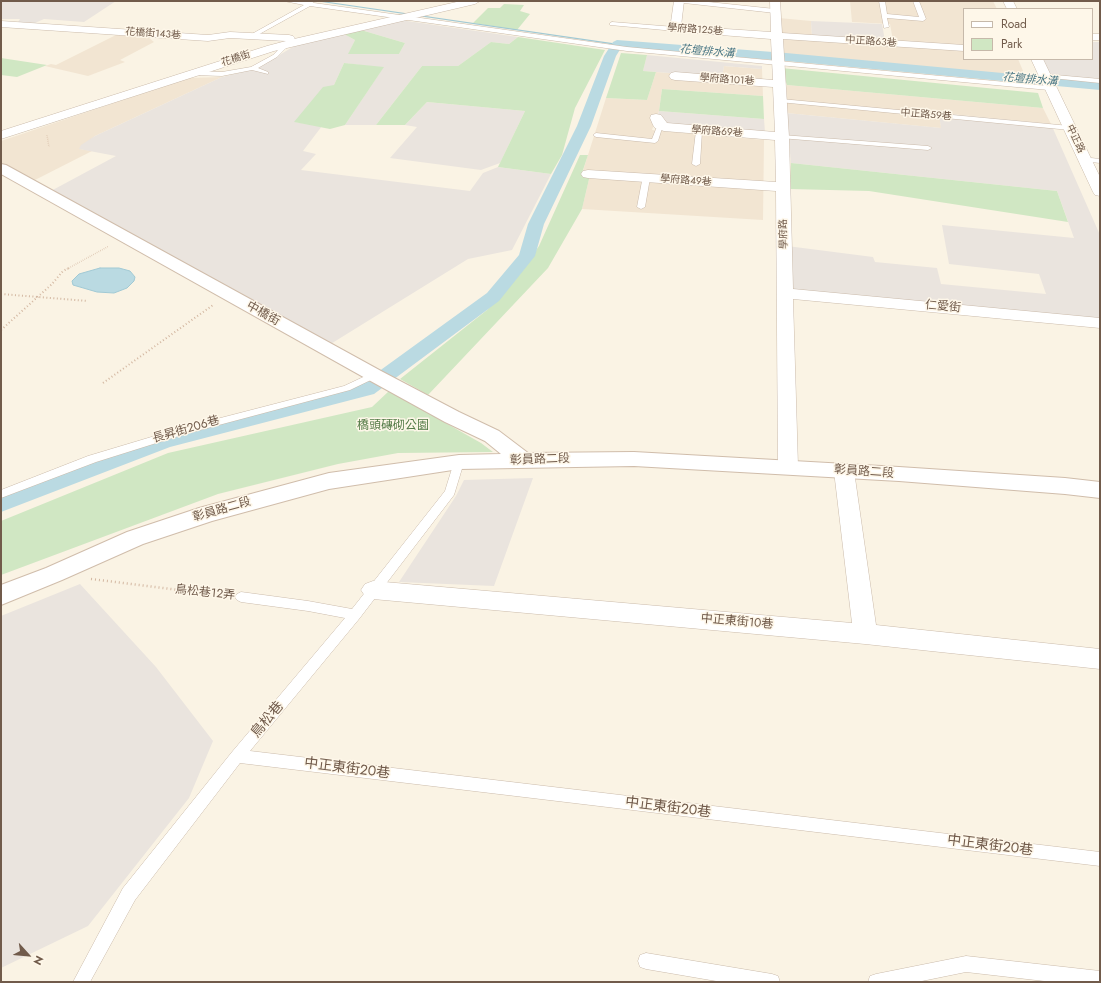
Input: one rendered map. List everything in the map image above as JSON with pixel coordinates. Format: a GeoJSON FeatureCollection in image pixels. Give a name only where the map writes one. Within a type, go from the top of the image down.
{"type":"FeatureCollection","features":[{"type":"Feature","properties":{"kind":"main road","name":"中橋街"},"geometry":{"type":"LineString","coordinates":[[1,168],[124,238],[395,387],[492,436],[524,461]]}},
{"type":"Feature","properties":{"kind":"main road","name":"彰員路二段"},"geometry":{"type":"LineString","coordinates":[[1,595],[54,574],[135,538],[222,510],[329,481],[459,462],[634,459],[788,467],[1100,490]]}},
{"type":"Feature","properties":{"kind":"street","name":"花橋街"},"geometry":{"type":"LineString","coordinates":[[1,135],[305,39],[407,13],[425,12],[475,1]]}},
{"type":"Feature","properties":{"kind":"street"},"geometry":{"type":"LineString","coordinates":[[675,29],[679,1]]}},
{"type":"Feature","properties":{"kind":"street","name":"學府路"},"geometry":{"type":"LineString","coordinates":[[775,6],[781,101],[786,293],[788,467]]}},
{"type":"Feature","properties":{"kind":"street","name":"花橋街143巷"},"geometry":{"type":"LineString","coordinates":[[1,24],[208,38],[230,35],[305,39]]}},
{"type":"Feature","properties":{"kind":"street","name":"學府路125巷"},"geometry":{"type":"LineString","coordinates":[[675,29],[778,36]]}},
{"type":"Feature","properties":{"kind":"street","name":"中正路63巷"},"geometry":{"type":"LineString","coordinates":[[778,36],[963,48]]}},
{"type":"Feature","properties":{"kind":"street","name":"中正路"},"geometry":{"type":"LineString","coordinates":[[1037,60],[1100,192]]}},
{"type":"Feature","properties":{"kind":"street","name":"學府路101巷"},"geometry":{"type":"LineString","coordinates":[[675,76],[779,84]]}},
{"type":"Feature","properties":{"kind":"street","name":"學府路69巷"},"geometry":{"type":"LineString","coordinates":[[658,121],[664,127],[782,137]]}},
{"type":"Feature","properties":{"kind":"street","name":"學府路49巷"},"geometry":{"type":"LineString","coordinates":[[588,174],[783,187]]}},
{"type":"Feature","properties":{"kind":"street","name":"仁愛街"},"geometry":{"type":"LineString","coordinates":[[786,293],[1100,323]]}},
{"type":"Feature","properties":{"kind":"street"},"geometry":{"type":"LineString","coordinates":[[844,471],[866,634]]}},
{"type":"Feature","properties":{"kind":"street","name":"中正東街10巷"},"geometry":{"type":"LineString","coordinates":[[373,590],[866,634],[1100,659]]}},
{"type":"Feature","properties":{"kind":"lane"},"geometry":{"type":"LineString","coordinates":[[287,1],[312,2],[407,13],[627,49],[778,59],[1047,82],[1100,81]]}},
{"type":"Feature","properties":{"kind":"lane"},"geometry":{"type":"LineString","coordinates":[[684,1],[775,6]]}},
{"type":"Feature","properties":{"kind":"lane"},"geometry":{"type":"LineString","coordinates":[[882,1],[886,27]]}},
{"type":"Feature","properties":{"kind":"lane"},"geometry":{"type":"LineString","coordinates":[[885,16],[923,18],[916,1]]}},
{"type":"Feature","properties":{"kind":"lane"},"geometry":{"type":"LineString","coordinates":[[252,36],[294,14],[312,2]]}},
{"type":"Feature","properties":{"kind":"lane","name":"學府路125巷"},"geometry":{"type":"LineString","coordinates":[[612,24],[675,29]]}},
{"type":"Feature","properties":{"kind":"lane"},"geometry":{"type":"LineString","coordinates":[[194,73],[222,74],[253,68],[275,56],[288,44]]}},
{"type":"Feature","properties":{"kind":"lane"},"geometry":{"type":"LineString","coordinates":[[253,68],[266,74]]}},
{"type":"Feature","properties":{"kind":"lane","name":"中正路59巷"},"geometry":{"type":"LineString","coordinates":[[781,101],[1070,128]]}},
{"type":"Feature","properties":{"kind":"lane"},"geometry":{"type":"LineString","coordinates":[[596,135],[655,141],[658,121]]}},
{"type":"Feature","properties":{"kind":"lane"},"geometry":{"type":"LineString","coordinates":[[696,164],[699,130]]}},
{"type":"Feature","properties":{"kind":"lane"},"geometry":{"type":"LineString","coordinates":[[782,137],[928,148]]}},
{"type":"Feature","properties":{"kind":"lane"},"geometry":{"type":"LineString","coordinates":[[1085,160],[1100,160]]}},
{"type":"Feature","properties":{"kind":"lane"},"geometry":{"type":"LineString","coordinates":[[641,207],[646,178]]}},
{"type":"Feature","properties":{"kind":"lane","name":"長昇街206巷"},"geometry":{"type":"LineString","coordinates":[[1,494],[92,459],[182,431],[347,388],[374,375]]}},
{"type":"Feature","properties":{"kind":"lane","name":"鳥松巷"},"geometry":{"type":"LineString","coordinates":[[81,982],[129,894],[237,756],[355,615],[450,492],[459,462]]}},
{"type":"Feature","properties":{"kind":"lane","name":"鳥松巷12弄"},"geometry":{"type":"LineString","coordinates":[[241,597],[308,606],[355,615]]}},
{"type":"Feature","properties":{"kind":"lane","name":"中正東街20巷"},"geometry":{"type":"LineString","coordinates":[[237,756],[1100,859]]}},
{"type":"Feature","properties":{"kind":"lane"},"geometry":{"type":"LineString","coordinates":[[646,962],[772,982]]}},
{"type":"Feature","properties":{"kind":"lane"},"geometry":{"type":"LineString","coordinates":[[876,982],[966,964],[1100,980]]}},
{"type":"Feature","properties":{"kind":"path"},"geometry":{"type":"LineString","coordinates":[[1,330],[63,271],[124,238]]}},
{"type":"Feature","properties":{"kind":"path"},"geometry":{"type":"LineString","coordinates":[[1,294],[88,301]]}},
{"type":"Feature","properties":{"kind":"path"},"geometry":{"type":"LineString","coordinates":[[103,383],[228,295]]}},
{"type":"Feature","properties":{"kind":"path","name":"鳥松巷12弄"},"geometry":{"type":"LineString","coordinates":[[54,574],[205,594],[241,597]]}},
{"type":"Feature","properties":{"kind":"shaded area"},"geometry":{"type":"Polygon","coordinates":[[[1,1],[116,1],[84,22],[44,19],[35,23],[18,22],[20,19],[1,19],[1,1]]]}},
{"type":"Feature","properties":{"kind":"shaded area"},"geometry":{"type":"Polygon","coordinates":[[[850,1],[993,1],[996,8],[963,8],[963,60],[1018,60],[1026,78],[780,56],[779,42],[787,39],[894,46],[890,24],[852,22],[850,1]]]}},
{"type":"Feature","properties":{"kind":"shaded area"},"geometry":{"type":"Polygon","coordinates":[[[779,18],[811,21],[812,37],[777,33],[779,18]]]}},
{"type":"Feature","properties":{"kind":"shaded area"},"geometry":{"type":"Polygon","coordinates":[[[400,21],[518,37],[509,44],[491,42],[458,66],[422,66],[376,125],[345,125],[383,68],[344,63],[334,85],[295,122],[322,126],[303,151],[316,154],[301,170],[470,191],[483,173],[498,167],[551,174],[512,250],[468,259],[329,345],[49,192],[116,156],[79,149],[81,145],[95,136],[222,77],[258,68],[296,45],[344,34],[355,40],[349,53],[399,54],[405,43],[361,30],[400,21]]]}},
{"type":"Feature","properties":{"kind":"shaded area"},"geometry":{"type":"Polygon","coordinates":[[[811,21],[882,24],[885,41],[812,37],[811,21]]]}},
{"type":"Feature","properties":{"kind":"shaded area"},"geometry":{"type":"Polygon","coordinates":[[[116,35],[149,38],[154,42],[120,60],[125,62],[88,76],[45,66],[51,64],[56,65],[116,35]]]}},
{"type":"Feature","properties":{"kind":"shaded area"},"geometry":{"type":"Polygon","coordinates":[[[1093,42],[1100,42],[1100,79],[1050,75],[1043,60],[1093,60],[1093,42]]]}},
{"type":"Feature","properties":{"kind":"shaded area"},"geometry":{"type":"Polygon","coordinates":[[[647,55],[762,66],[762,69],[724,66],[722,77],[643,71],[647,55]]]}},
{"type":"Feature","properties":{"kind":"shaded area"},"geometry":{"type":"Polygon","coordinates":[[[724,66],[762,69],[763,96],[662,89],[659,111],[652,130],[764,140],[763,220],[582,209],[590,175],[582,174],[606,98],[647,100],[656,72],[722,77],[724,66]]]}},
{"type":"Feature","properties":{"kind":"shaded area"},"geometry":{"type":"Polygon","coordinates":[[[222,77],[95,136],[80,149],[92,151],[31,182],[1,164],[1,141],[188,78],[222,77]]]}},
{"type":"Feature","properties":{"kind":"shaded area"},"geometry":{"type":"Polygon","coordinates":[[[787,85],[1043,108],[1051,124],[940,113],[941,128],[786,113],[787,85]]]}},
{"type":"Feature","properties":{"kind":"shaded area"},"geometry":{"type":"Polygon","coordinates":[[[427,102],[525,111],[500,163],[481,170],[390,158],[417,127],[405,125],[427,102]]]}},
{"type":"Feature","properties":{"kind":"shaded area"},"geometry":{"type":"Polygon","coordinates":[[[659,111],[764,119],[765,133],[654,125],[659,111]]]}},
{"type":"Feature","properties":{"kind":"shaded area"},"geometry":{"type":"Polygon","coordinates":[[[786,113],[941,128],[939,113],[1051,124],[1100,235],[1100,323],[801,294],[791,288],[787,246],[873,257],[875,262],[937,268],[941,284],[1046,294],[1039,274],[949,264],[942,225],[1074,238],[1057,191],[791,163],[786,113]]]}},
{"type":"Feature","properties":{"kind":"shaded area"},"geometry":{"type":"Polygon","coordinates":[[[533,478],[494,586],[399,582],[456,496],[464,480],[533,478]]]}},
{"type":"Feature","properties":{"kind":"shaded area"},"geometry":{"type":"Polygon","coordinates":[[[80,584],[156,667],[213,741],[189,798],[88,926],[1,968],[1,616],[80,584]]]}},
{"type":"Feature","properties":{"kind":"green space"},"geometry":{"type":"Polygon","coordinates":[[[504,4],[524,5],[520,11],[530,14],[517,30],[473,23],[488,8],[500,8],[504,4]]]}},
{"type":"Feature","properties":{"kind":"green space"},"geometry":{"type":"Polygon","coordinates":[[[361,30],[405,43],[399,54],[348,54],[355,40],[344,34],[361,30]]]}},
{"type":"Feature","properties":{"kind":"green space"},"geometry":{"type":"Polygon","coordinates":[[[518,37],[605,50],[575,108],[562,155],[551,174],[498,167],[525,111],[427,102],[405,125],[376,125],[422,66],[458,66],[491,42],[509,44],[518,37]]]}},
{"type":"Feature","properties":{"kind":"green space"},"geometry":{"type":"Polygon","coordinates":[[[621,53],[647,55],[643,71],[656,72],[647,100],[606,98],[621,53]]]}},
{"type":"Feature","properties":{"kind":"green space"},"geometry":{"type":"Polygon","coordinates":[[[1,58],[47,65],[17,77],[1,75],[1,58]]]}},
{"type":"Feature","properties":{"kind":"green space"},"geometry":{"type":"Polygon","coordinates":[[[344,63],[384,67],[345,125],[330,129],[294,122],[323,87],[334,85],[344,63]]]}},
{"type":"Feature","properties":{"kind":"green space"},"geometry":{"type":"Polygon","coordinates":[[[781,68],[1038,93],[1043,108],[787,85],[781,68]]]}},
{"type":"Feature","properties":{"kind":"green space"},"geometry":{"type":"Polygon","coordinates":[[[662,89],[763,96],[764,119],[659,111],[662,89]]]}},
{"type":"Feature","properties":{"kind":"green space"},"geometry":{"type":"Polygon","coordinates":[[[580,155],[588,155],[582,173],[590,175],[582,209],[548,268],[428,395],[400,379],[487,310],[519,275],[539,246],[580,155]]]}},
{"type":"Feature","properties":{"kind":"green space"},"geometry":{"type":"Polygon","coordinates":[[[791,163],[1057,191],[1068,222],[869,191],[790,189],[791,163]]]}},
{"type":"Feature","properties":{"kind":"green space","name":"橋頭磚砌公園"},"geometry":{"type":"Polygon","coordinates":[[[389,391],[481,443],[493,452],[398,453],[338,464],[218,494],[1,575],[1,521],[168,453],[372,407],[389,391]]]}},
{"type":"Feature","properties":{"kind":"water"},"geometry":{"type":"Polygon","coordinates":[[[100,268],[119,268],[130,271],[135,277],[134,281],[127,288],[114,293],[97,292],[73,285],[72,281],[79,274],[100,268]]]}},
{"type":"Feature","properties":{"kind":"waterway","name":"花壇排水溝"},"geometry":{"type":"LineString","coordinates":[[316,1],[617,44]]}},
{"type":"Feature","properties":{"kind":"waterway"},"geometry":{"type":"LineString","coordinates":[[1,504],[164,442],[367,390],[493,297],[527,256],[536,224],[584,126],[610,56],[617,44],[786,57],[1100,86]]}}]}
